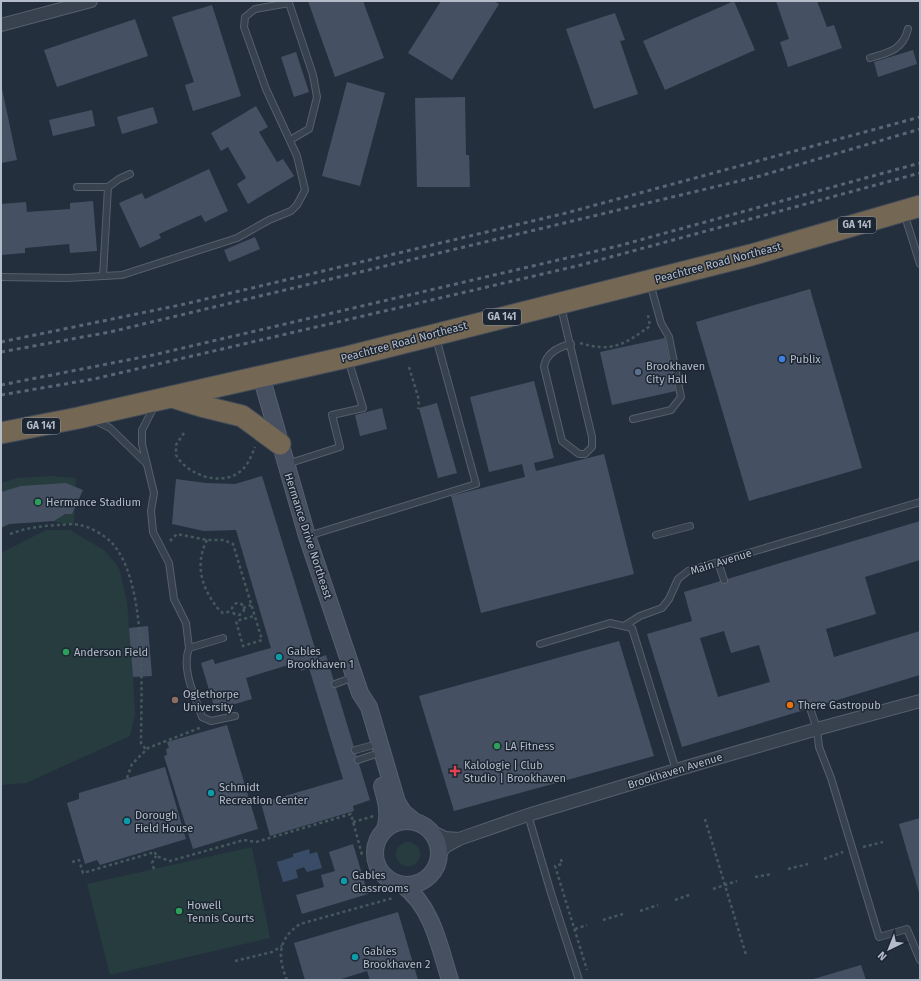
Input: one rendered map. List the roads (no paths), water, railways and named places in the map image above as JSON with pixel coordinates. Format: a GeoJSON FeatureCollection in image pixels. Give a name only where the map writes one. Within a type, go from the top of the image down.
{"type":"FeatureCollection","features":[{"type":"Feature","properties":{"kind":"highway","name":"Peachtree Road Northeast"},"geometry":{"type":"LineString","coordinates":[[1,433],[85,416],[347,357],[435,333],[751,255],[912,209]]}},
{"type":"Feature","properties":{"kind":"highway"},"geometry":{"type":"LineString","coordinates":[[165,398],[242,416],[280,444]]}},
{"type":"Feature","properties":{"kind":"street"},"geometry":{"type":"LineString","coordinates":[[1,24],[91,1]]}},
{"type":"Feature","properties":{"kind":"street","name":"Hermance Drive Northeast"},"geometry":{"type":"LineString","coordinates":[[261,376],[307,536],[360,693],[368,707],[397,802],[403,812],[414,821],[424,825],[433,832]]}},
{"type":"Feature","properties":{"kind":"street","name":"Hermance Drive Northeast"},"geometry":{"type":"LineString","coordinates":[[360,693],[364,753],[387,804],[387,821],[385,829],[378,837],[375,847],[375,858],[378,868],[389,879],[403,885],[414,894],[430,918],[450,980]]}},
{"type":"Feature","properties":{"kind":"street","name":"Brookhaven Avenue"},"geometry":{"type":"LineString","coordinates":[[433,832],[445,838],[459,839],[528,815],[676,770],[920,701]]}},
{"type":"Feature","properties":{"kind":"street"},"geometry":{"type":"LineString","coordinates":[[385,829],[393,823],[403,820],[414,821]]}},
{"type":"Feature","properties":{"kind":"street"},"geometry":{"type":"LineString","coordinates":[[403,885],[414,884],[426,879],[433,873],[438,864],[440,853],[438,842],[433,832]]}},
{"type":"Feature","properties":{"kind":"street"},"geometry":{"type":"LineString","coordinates":[[440,853],[446,846],[459,839]]}},
{"type":"Feature","properties":{"kind":"street","name":"Hermance Drive Northeast"},"geometry":{"type":"LineString","coordinates":[[425,911],[424,900],[426,879]]}},
{"type":"Feature","properties":{"kind":"lane"},"geometry":{"type":"LineString","coordinates":[[1,277],[67,278],[122,275],[237,238],[270,220],[291,211],[298,205],[306,190],[297,156],[266,89],[244,27],[245,17],[255,9],[289,3],[313,75],[317,97],[309,129],[290,140]]}},
{"type":"Feature","properties":{"kind":"lane"},"geometry":{"type":"LineString","coordinates":[[870,58],[897,48],[905,40],[908,28]]}},
{"type":"Feature","properties":{"kind":"lane"},"geometry":{"type":"LineString","coordinates":[[77,187],[108,187],[119,179],[130,174]]}},
{"type":"Feature","properties":{"kind":"lane"},"geometry":{"type":"LineString","coordinates":[[103,276],[108,187]]}},
{"type":"Feature","properties":{"kind":"lane"},"geometry":{"type":"LineString","coordinates":[[912,209],[920,264]]}},
{"type":"Feature","properties":{"kind":"lane"},"geometry":{"type":"LineString","coordinates":[[632,419],[671,410],[681,397],[669,337],[661,323],[650,281]]}},
{"type":"Feature","properties":{"kind":"lane"},"geometry":{"type":"LineString","coordinates":[[560,302],[571,344],[592,437],[592,447],[585,454],[579,454],[562,441],[544,367],[548,356],[554,350],[560,346],[571,344]]}},
{"type":"Feature","properties":{"kind":"lane"},"geometry":{"type":"LineString","coordinates":[[307,536],[476,484],[435,333]]}},
{"type":"Feature","properties":{"kind":"lane"},"geometry":{"type":"LineString","coordinates":[[286,464],[304,457],[340,447],[332,415],[363,408],[347,357]]}},
{"type":"Feature","properties":{"kind":"lane"},"geometry":{"type":"LineString","coordinates":[[165,398],[142,430],[146,463],[151,475],[154,493],[151,511],[153,532],[169,563],[174,599],[186,624],[189,648],[185,658],[188,677],[202,717],[211,721],[235,716]]}},
{"type":"Feature","properties":{"kind":"lane"},"geometry":{"type":"LineString","coordinates":[[85,416],[110,428],[146,463]]}},
{"type":"Feature","properties":{"kind":"lane","name":"Main Avenue"},"geometry":{"type":"LineString","coordinates":[[624,626],[640,616],[662,608],[669,599],[678,579],[688,571],[920,502]]}},
{"type":"Feature","properties":{"kind":"lane"},"geometry":{"type":"LineString","coordinates":[[656,535],[690,526]]}},
{"type":"Feature","properties":{"kind":"lane"},"geometry":{"type":"LineString","coordinates":[[718,562],[724,580]]}},
{"type":"Feature","properties":{"kind":"lane"},"geometry":{"type":"LineString","coordinates":[[540,644],[610,623],[632,628],[676,770]]}},
{"type":"Feature","properties":{"kind":"lane"},"geometry":{"type":"LineString","coordinates":[[189,648],[222,638]]}},
{"type":"Feature","properties":{"kind":"lane"},"geometry":{"type":"LineString","coordinates":[[335,684],[355,677]]}},
{"type":"Feature","properties":{"kind":"lane"},"geometry":{"type":"LineString","coordinates":[[810,708],[817,729],[819,747],[832,778],[879,937],[907,929],[920,960]]}},
{"type":"Feature","properties":{"kind":"lane"},"geometry":{"type":"LineString","coordinates":[[528,815],[579,980]]}},
{"type":"Feature","properties":{"kind":"water"},"geometry":{"type":"Polygon","coordinates":[[[309,849],[310,854],[317,852],[322,868],[307,872],[304,867],[296,870],[298,878],[283,882],[277,862],[293,857],[293,854],[309,849]]]}},
{"type":"Feature","properties":{"kind":"railway"},"geometry":{"type":"LineString","coordinates":[[1,342],[185,304],[566,213],[920,117]]}},
{"type":"Feature","properties":{"kind":"railway"},"geometry":{"type":"LineString","coordinates":[[1,352],[110,332],[760,176],[920,129]]}},
{"type":"Feature","properties":{"kind":"railway"},"geometry":{"type":"LineString","coordinates":[[1,385],[153,355],[618,246],[920,163]]}},
{"type":"Feature","properties":{"kind":"railway"},"geometry":{"type":"LineString","coordinates":[[1,395],[94,379],[581,265],[920,173]]}},
{"type":"Feature","properties":{"kind":"place","name":"Publix"},"geometry":{"type":"Point","coordinates":[782,359]}},
{"type":"Feature","properties":{"kind":"place","name":"Brookhaven City Hall"},"geometry":{"type":"Point","coordinates":[638,372]}},
{"type":"Feature","properties":{"kind":"place","name":"Hermance Stadium"},"geometry":{"type":"Point","coordinates":[38,502]}},
{"type":"Feature","properties":{"kind":"place","name":"Anderson Field"},"geometry":{"type":"Point","coordinates":[66,652]}},
{"type":"Feature","properties":{"kind":"place","name":"Gables Brookhaven 1"},"geometry":{"type":"Point","coordinates":[279,657]}},
{"type":"Feature","properties":{"kind":"place","name":"Oglethorpe University"},"geometry":{"type":"Point","coordinates":[175,700]}},
{"type":"Feature","properties":{"kind":"place","name":"There Gastropub"},"geometry":{"type":"Point","coordinates":[790,705]}},
{"type":"Feature","properties":{"kind":"place","name":"LA Fitness"},"geometry":{"type":"Point","coordinates":[497,746]}},
{"type":"Feature","properties":{"kind":"place","name":"Kalologie | Club Studio | Brookhaven"},"geometry":{"type":"Point","coordinates":[455,771]}},
{"type":"Feature","properties":{"kind":"place","name":"Schmidt Recreation Center"},"geometry":{"type":"Point","coordinates":[211,793]}},
{"type":"Feature","properties":{"kind":"place","name":"Dorough Field House"},"geometry":{"type":"Point","coordinates":[127,821]}},
{"type":"Feature","properties":{"kind":"place","name":"Gables Classrooms"},"geometry":{"type":"Point","coordinates":[344,881]}},
{"type":"Feature","properties":{"kind":"place","name":"Howell Tennis Courts"},"geometry":{"type":"Point","coordinates":[179,911]}},
{"type":"Feature","properties":{"kind":"place","name":"Gables Brookhaven 2"},"geometry":{"type":"Point","coordinates":[355,957]}}]}
